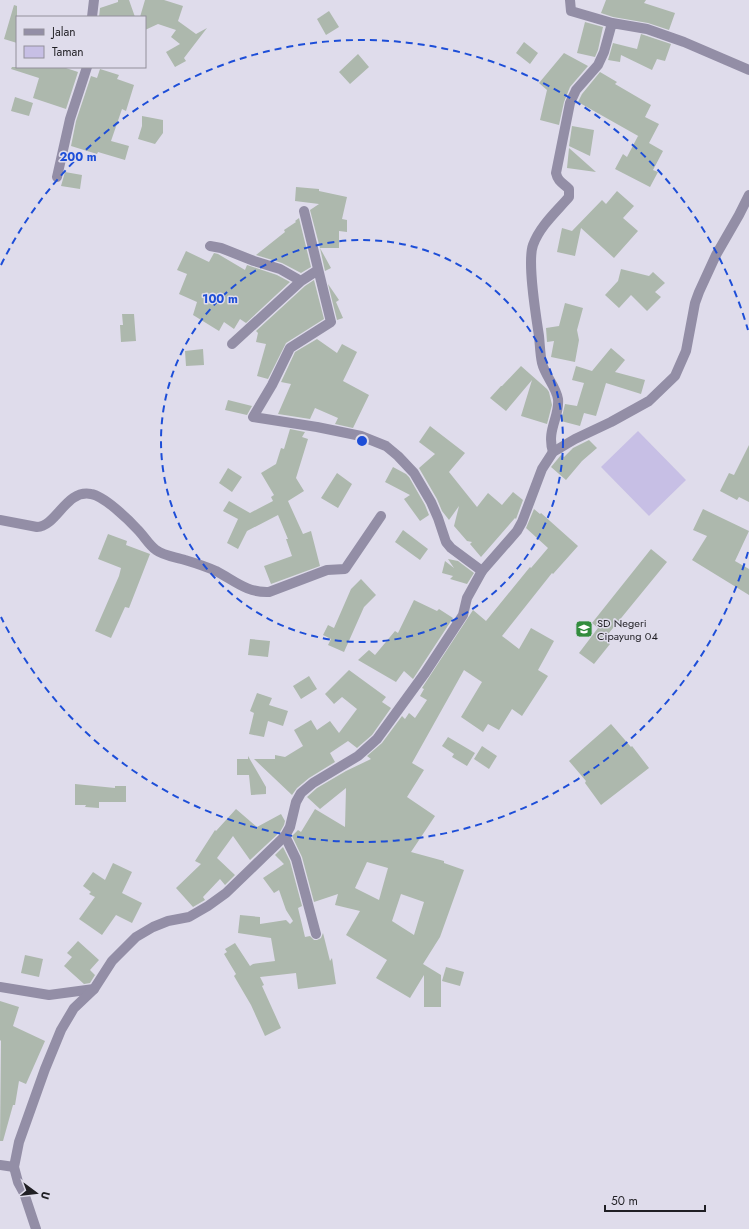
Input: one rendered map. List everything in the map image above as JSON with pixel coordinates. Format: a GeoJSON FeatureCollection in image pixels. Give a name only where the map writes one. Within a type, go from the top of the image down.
{"type":"FeatureCollection","features":[{"type":"Feature","properties":{"kind":"street"},"geometry":{"type":"LineString","coordinates":[[92,16],[94,0]]}},
{"type":"Feature","properties":{"kind":"street"},"geometry":{"type":"LineString","coordinates":[[570,0],[571,12],[612,23],[647,29],[684,42],[749,70]]}},
{"type":"Feature","properties":{"kind":"street"},"geometry":{"type":"LineString","coordinates":[[554,452],[551,444],[552,427],[558,401],[555,391],[546,375],[541,357],[531,254],[532,247],[537,236],[569,197],[569,189],[559,182],[556,173],[570,103],[576,90],[598,65],[604,52],[612,23]]}},
{"type":"Feature","properties":{"kind":"street"},"geometry":{"type":"LineString","coordinates":[[57,177],[70,119],[87,68]]}},
{"type":"Feature","properties":{"kind":"street"},"geometry":{"type":"LineString","coordinates":[[36,1229],[24,1193],[18,1182],[14,1167],[19,1142],[45,1068],[61,1030],[74,1008],[94,990],[112,961],[136,937],[153,927],[168,921],[189,917],[226,893],[285,836],[290,828],[296,802],[302,793],[313,783],[358,756],[381,733],[449,638],[463,614],[467,598],[482,571],[517,531],[522,522],[542,469],[554,452],[575,439],[611,422],[649,401],[675,376],[686,352],[695,303],[699,292],[716,255],[749,195]]}},
{"type":"Feature","properties":{"kind":"street"},"geometry":{"type":"LineString","coordinates":[[304,211],[331,322],[290,348],[272,385],[253,417],[361,436],[386,446],[414,473],[431,502],[446,542],[451,548],[482,571]]}},
{"type":"Feature","properties":{"kind":"street"},"geometry":{"type":"LineString","coordinates":[[210,246],[221,248],[280,270],[301,281]]}},
{"type":"Feature","properties":{"kind":"street"},"geometry":{"type":"LineString","coordinates":[[232,344],[301,281],[318,270]]}},
{"type":"Feature","properties":{"kind":"street"},"geometry":{"type":"LineString","coordinates":[[0,520],[42,527],[46,525],[76,495],[91,494],[101,497],[106,501],[137,529],[156,550],[162,554],[185,560],[215,571],[252,591],[269,592],[327,570],[344,569],[381,516]]}},
{"type":"Feature","properties":{"kind":"street"},"geometry":{"type":"LineString","coordinates":[[285,836],[296,859],[316,934]]}},
{"type":"Feature","properties":{"kind":"street"},"geometry":{"type":"LineString","coordinates":[[0,988],[49,995],[94,990]]}},
{"type":"Feature","properties":{"kind":"street"},"geometry":{"type":"LineString","coordinates":[[0,1165],[14,1167]]}},
{"type":"Feature","properties":{"kind":"green space"},"geometry":{"type":"Polygon","coordinates":[[[638,431],[686,480],[649,516],[601,467],[638,431]]]}},
{"type":"Feature","properties":{"kind":"building"},"geometry":{"type":"Polygon","coordinates":[[[118,0],[129,0],[135,16],[99,16],[100,8],[118,2],[118,0]]]}},
{"type":"Feature","properties":{"kind":"building"},"geometry":{"type":"Polygon","coordinates":[[[145,0],[164,0],[183,6],[178,21],[196,34],[207,28],[184,58],[186,61],[175,67],[166,52],[180,44],[171,37],[176,30],[158,24],[146,30],[146,16],[140,16],[145,0]]]}},
{"type":"Feature","properties":{"kind":"building"},"geometry":{"type":"Polygon","coordinates":[[[606,0],[646,0],[644,3],[675,13],[669,30],[648,23],[613,17],[601,13],[606,0]]]}},
{"type":"Feature","properties":{"kind":"building"},"geometry":{"type":"Polygon","coordinates":[[[14,5],[17,6],[16,43],[4,39],[14,5]]]}},
{"type":"Feature","properties":{"kind":"building"},"geometry":{"type":"Polygon","coordinates":[[[329,11],[339,27],[326,35],[317,19],[329,11]]]}},
{"type":"Feature","properties":{"kind":"building"},"geometry":{"type":"Polygon","coordinates":[[[585,22],[603,27],[595,57],[577,53],[585,22]]]}},
{"type":"Feature","properties":{"kind":"building"},"geometry":{"type":"Polygon","coordinates":[[[641,34],[671,44],[665,61],[657,59],[652,70],[621,55],[620,62],[608,60],[613,43],[637,49],[641,34]]]}},
{"type":"Feature","properties":{"kind":"building"},"geometry":{"type":"Polygon","coordinates":[[[524,42],[538,53],[530,64],[516,53],[524,42]]]}},
{"type":"Feature","properties":{"kind":"building"},"geometry":{"type":"Polygon","coordinates":[[[564,53],[588,66],[570,87],[564,102],[559,125],[540,120],[547,90],[539,83],[564,53]]]}},
{"type":"Feature","properties":{"kind":"building"},"geometry":{"type":"Polygon","coordinates":[[[358,54],[369,67],[350,84],[339,72],[358,54]]]}},
{"type":"Feature","properties":{"kind":"building"},"geometry":{"type":"Polygon","coordinates":[[[12,67],[66,68],[78,72],[66,109],[33,98],[39,78],[11,69],[12,67]]]}},
{"type":"Feature","properties":{"kind":"building"},"geometry":{"type":"Polygon","coordinates":[[[100,69],[119,75],[117,79],[134,85],[126,111],[122,109],[111,141],[129,146],[125,160],[98,152],[97,154],[71,146],[76,121],[91,76],[97,78],[100,69]]]}},
{"type":"Feature","properties":{"kind":"building"},"geometry":{"type":"Polygon","coordinates":[[[600,72],[617,82],[615,84],[651,105],[645,117],[659,124],[649,143],[663,151],[653,170],[658,172],[650,187],[615,169],[623,154],[627,157],[638,136],[640,137],[578,102],[582,94],[600,72]]]}},
{"type":"Feature","properties":{"kind":"building"},"geometry":{"type":"Polygon","coordinates":[[[15,97],[33,103],[29,116],[11,111],[15,97]]]}},
{"type":"Feature","properties":{"kind":"building"},"geometry":{"type":"Polygon","coordinates":[[[142,116],[163,120],[163,133],[155,144],[138,139],[142,126],[142,116]]]}},
{"type":"Feature","properties":{"kind":"building"},"geometry":{"type":"Polygon","coordinates":[[[572,126],[594,130],[590,156],[569,146],[572,126]]]}},
{"type":"Feature","properties":{"kind":"building"},"geometry":{"type":"Polygon","coordinates":[[[569,148],[596,172],[567,168],[569,148]]]}},
{"type":"Feature","properties":{"kind":"building"},"geometry":{"type":"Polygon","coordinates":[[[65,172],[82,175],[80,189],[61,186],[65,172]]]}},
{"type":"Feature","properties":{"kind":"building"},"geometry":{"type":"Polygon","coordinates":[[[296,187],[319,189],[319,191],[347,197],[342,219],[347,220],[347,232],[339,231],[339,248],[320,248],[310,210],[319,204],[295,201],[296,187]]]}},
{"type":"Feature","properties":{"kind":"building"},"geometry":{"type":"Polygon","coordinates":[[[617,191],[634,206],[623,218],[638,231],[614,258],[581,228],[575,256],[557,252],[562,228],[572,231],[602,200],[606,204],[617,191]]]}},
{"type":"Feature","properties":{"kind":"building"},"geometry":{"type":"Polygon","coordinates":[[[299,218],[311,267],[301,273],[282,263],[256,255],[285,232],[284,230],[296,222],[295,221],[299,218]]]}},
{"type":"Feature","properties":{"kind":"building"},"geometry":{"type":"Polygon","coordinates":[[[320,248],[331,268],[325,271],[320,248]]]}},
{"type":"Feature","properties":{"kind":"building"},"geometry":{"type":"Polygon","coordinates":[[[186,251],[209,262],[214,253],[218,254],[245,270],[247,265],[277,275],[290,282],[246,323],[240,319],[234,329],[224,322],[219,331],[193,315],[197,302],[179,294],[187,274],[177,270],[186,251]]]}},
{"type":"Feature","properties":{"kind":"building"},"geometry":{"type":"Polygon","coordinates":[[[621,269],[649,276],[653,272],[665,283],[655,292],[661,297],[647,311],[631,295],[619,308],[605,295],[618,281],[621,269]]]}},
{"type":"Feature","properties":{"kind":"building"},"geometry":{"type":"Polygon","coordinates":[[[314,280],[324,319],[286,343],[268,379],[257,376],[266,344],[256,342],[258,333],[256,331],[305,286],[314,280]]]}},
{"type":"Feature","properties":{"kind":"building"},"geometry":{"type":"Polygon","coordinates":[[[328,284],[339,300],[336,302],[343,318],[337,320],[328,284]]]}},
{"type":"Feature","properties":{"kind":"building"},"geometry":{"type":"Polygon","coordinates":[[[565,303],[583,308],[577,330],[579,340],[575,362],[551,357],[554,341],[547,342],[546,328],[559,326],[565,303]]]}},
{"type":"Feature","properties":{"kind":"building"},"geometry":{"type":"Polygon","coordinates":[[[122,314],[134,314],[136,341],[121,342],[120,325],[123,325],[122,314]]]}},
{"type":"Feature","properties":{"kind":"building"},"geometry":{"type":"Polygon","coordinates":[[[317,339],[337,353],[342,344],[357,352],[343,381],[369,395],[353,428],[335,424],[338,418],[315,408],[310,419],[278,414],[291,384],[281,382],[295,352],[317,339]]]}},
{"type":"Feature","properties":{"kind":"building"},"geometry":{"type":"Polygon","coordinates":[[[611,348],[625,360],[615,372],[645,380],[641,394],[606,383],[596,416],[584,413],[580,426],[561,421],[565,404],[577,406],[584,383],[572,380],[576,366],[592,371],[611,348]]]}},
{"type":"Feature","properties":{"kind":"building"},"geometry":{"type":"Polygon","coordinates":[[[203,349],[204,365],[186,366],[185,351],[203,349]]]}},
{"type":"Feature","properties":{"kind":"building"},"geometry":{"type":"Polygon","coordinates":[[[521,366],[549,392],[552,405],[547,424],[521,416],[532,380],[506,411],[490,398],[521,366]]]}},
{"type":"Feature","properties":{"kind":"building"},"geometry":{"type":"Polygon","coordinates":[[[228,400],[252,406],[247,415],[225,410],[228,400]]]}},
{"type":"Feature","properties":{"kind":"building"},"geometry":{"type":"Polygon","coordinates":[[[430,426],[465,453],[449,472],[477,507],[488,493],[502,505],[513,492],[523,500],[516,519],[515,518],[481,557],[470,544],[472,542],[467,541],[454,526],[459,506],[449,520],[442,511],[437,499],[419,468],[435,454],[419,442],[430,426]]]}},
{"type":"Feature","properties":{"kind":"building"},"geometry":{"type":"Polygon","coordinates":[[[290,429],[305,432],[302,437],[308,439],[296,478],[304,491],[288,501],[303,534],[311,531],[320,566],[271,584],[264,566],[292,556],[286,539],[288,539],[278,515],[247,531],[238,549],[227,543],[238,519],[223,511],[229,501],[250,513],[273,501],[271,497],[274,495],[261,473],[276,464],[281,448],[284,449],[290,429]]]}},
{"type":"Feature","properties":{"kind":"building"},"geometry":{"type":"Polygon","coordinates":[[[589,440],[597,448],[582,461],[566,480],[551,467],[561,455],[564,457],[573,448],[589,440]]]}},
{"type":"Feature","properties":{"kind":"building"},"geometry":{"type":"Polygon","coordinates":[[[749,445],[749,502],[739,497],[737,500],[720,491],[729,473],[734,475],[749,445]]]}},
{"type":"Feature","properties":{"kind":"building"},"geometry":{"type":"Polygon","coordinates":[[[393,467],[409,477],[425,505],[429,515],[420,521],[404,499],[410,495],[385,482],[393,467]]]}},
{"type":"Feature","properties":{"kind":"building"},"geometry":{"type":"Polygon","coordinates":[[[228,468],[242,477],[232,492],[219,483],[228,468]]]}},
{"type":"Feature","properties":{"kind":"building"},"geometry":{"type":"Polygon","coordinates":[[[337,473],[352,484],[338,508],[321,498],[337,473]]]}},
{"type":"Feature","properties":{"kind":"building"},"geometry":{"type":"Polygon","coordinates":[[[534,509],[540,514],[541,513],[578,546],[553,574],[552,573],[502,636],[519,649],[531,628],[554,641],[538,670],[548,676],[522,716],[512,709],[499,730],[488,724],[483,732],[461,717],[482,682],[464,670],[412,763],[424,770],[407,797],[435,816],[411,852],[444,861],[444,863],[464,870],[440,937],[423,964],[441,975],[441,1007],[424,1007],[424,975],[410,998],[376,978],[387,960],[346,935],[360,911],[335,905],[338,894],[314,902],[302,857],[292,836],[298,830],[301,832],[315,809],[345,827],[346,788],[320,809],[307,797],[317,788],[346,771],[371,759],[367,756],[382,743],[402,716],[405,719],[409,713],[415,718],[427,700],[420,696],[424,689],[422,688],[473,610],[486,621],[530,567],[531,568],[548,548],[526,528],[534,509]],[[367,862],[355,888],[379,900],[388,868],[367,862]],[[401,894],[392,921],[414,935],[424,902],[401,894]]]}},
{"type":"Feature","properties":{"kind":"building"},"geometry":{"type":"Polygon","coordinates":[[[703,509],[749,531],[735,561],[749,569],[749,595],[692,560],[707,536],[693,530],[703,509]]]}},
{"type":"Feature","properties":{"kind":"building"},"geometry":{"type":"Polygon","coordinates":[[[403,530],[428,549],[420,560],[395,542],[403,530]]]}},
{"type":"Feature","properties":{"kind":"building"},"geometry":{"type":"Polygon","coordinates":[[[108,534],[127,541],[126,545],[150,554],[129,608],[125,607],[111,638],[95,631],[119,576],[121,568],[98,559],[108,534]]]}},
{"type":"Feature","properties":{"kind":"building"},"geometry":{"type":"Polygon","coordinates":[[[651,549],[667,562],[604,639],[610,644],[594,664],[579,653],[598,628],[592,623],[651,549]]]}},
{"type":"Feature","properties":{"kind":"building"},"geometry":{"type":"Polygon","coordinates":[[[448,559],[458,561],[474,573],[467,584],[450,579],[453,576],[442,573],[445,561],[454,568],[448,559]]]}},
{"type":"Feature","properties":{"kind":"building"},"geometry":{"type":"Polygon","coordinates":[[[361,579],[376,595],[364,607],[344,652],[328,645],[331,639],[323,635],[328,625],[334,628],[351,589],[361,579]]]}},
{"type":"Feature","properties":{"kind":"building"},"geometry":{"type":"Polygon","coordinates":[[[414,600],[437,611],[439,609],[453,618],[413,679],[404,671],[396,682],[358,660],[369,650],[375,655],[395,631],[398,633],[414,600]]]}},
{"type":"Feature","properties":{"kind":"building"},"geometry":{"type":"Polygon","coordinates":[[[250,639],[270,641],[268,657],[248,655],[250,639]]]}},
{"type":"Feature","properties":{"kind":"building"},"geometry":{"type":"Polygon","coordinates":[[[349,670],[386,697],[382,702],[391,708],[372,735],[357,748],[348,741],[330,753],[335,762],[309,778],[297,788],[292,795],[254,759],[275,759],[275,755],[285,757],[303,746],[294,730],[311,720],[317,730],[330,721],[339,733],[357,709],[342,697],[334,704],[325,694],[349,670]]]}},
{"type":"Feature","properties":{"kind":"building"},"geometry":{"type":"Polygon","coordinates":[[[309,676],[317,689],[301,699],[293,686],[309,676]]]}},
{"type":"Feature","properties":{"kind":"building"},"geometry":{"type":"Polygon","coordinates":[[[257,693],[272,698],[269,705],[288,711],[283,726],[268,721],[264,737],[249,734],[254,713],[250,711],[257,693]]]}},
{"type":"Feature","properties":{"kind":"building"},"geometry":{"type":"Polygon","coordinates":[[[611,724],[631,747],[632,746],[649,768],[601,805],[585,783],[586,781],[569,761],[611,724]]]}},
{"type":"Feature","properties":{"kind":"building"},"geometry":{"type":"Polygon","coordinates":[[[448,737],[475,753],[467,766],[452,757],[454,754],[442,746],[448,737]]]}},
{"type":"Feature","properties":{"kind":"building"},"geometry":{"type":"Polygon","coordinates":[[[482,746],[497,756],[489,769],[474,759],[482,746]]]}},
{"type":"Feature","properties":{"kind":"building"},"geometry":{"type":"Polygon","coordinates":[[[248,756],[266,787],[266,794],[251,795],[249,775],[237,775],[237,759],[248,759],[248,756]]]}},
{"type":"Feature","properties":{"kind":"building"},"geometry":{"type":"Polygon","coordinates":[[[75,784],[115,788],[115,786],[126,786],[126,802],[99,802],[99,808],[85,807],[86,805],[75,805],[75,784]]]}},
{"type":"Feature","properties":{"kind":"building"},"geometry":{"type":"Polygon","coordinates":[[[236,809],[257,827],[281,814],[285,821],[284,825],[280,832],[250,860],[233,836],[217,858],[235,875],[225,885],[220,879],[203,897],[205,900],[193,907],[176,888],[201,864],[195,861],[215,830],[216,831],[236,809]]]}},
{"type":"Feature","properties":{"kind":"building"},"geometry":{"type":"Polygon","coordinates":[[[283,847],[290,861],[302,906],[298,908],[305,937],[310,936],[314,940],[317,940],[321,938],[323,933],[330,961],[332,958],[336,984],[298,989],[296,973],[260,977],[264,985],[262,986],[281,1028],[265,1036],[251,1005],[234,976],[236,974],[224,954],[227,952],[225,949],[235,943],[250,966],[253,964],[275,961],[271,938],[238,933],[240,915],[260,917],[260,924],[286,920],[290,924],[293,921],[286,910],[279,890],[274,893],[263,878],[284,864],[275,855],[283,847]]]}},
{"type":"Feature","properties":{"kind":"building"},"geometry":{"type":"Polygon","coordinates":[[[113,863],[132,872],[122,893],[142,903],[132,923],[116,915],[102,935],[79,919],[95,897],[89,894],[91,892],[83,886],[93,872],[105,880],[113,863]]]}},
{"type":"Feature","properties":{"kind":"building"},"geometry":{"type":"Polygon","coordinates":[[[78,941],[99,960],[90,970],[95,975],[90,983],[84,984],[64,966],[72,957],[67,953],[78,941]]]}},
{"type":"Feature","properties":{"kind":"building"},"geometry":{"type":"Polygon","coordinates":[[[25,955],[43,959],[39,977],[21,973],[25,955]]]}},
{"type":"Feature","properties":{"kind":"building"},"geometry":{"type":"Polygon","coordinates":[[[446,967],[464,972],[460,986],[442,981],[446,967]]]}},
{"type":"Feature","properties":{"kind":"building"},"geometry":{"type":"Polygon","coordinates":[[[0,1001],[19,1007],[13,1026],[45,1041],[26,1084],[19,1081],[15,1105],[13,1105],[3,1141],[0,1141],[0,1001]]]}},
{"type":"Feature","properties":{"kind":"place","name":"SD Negeri Cipayung 04"},"geometry":{"type":"Point","coordinates":[584,629]}}]}
